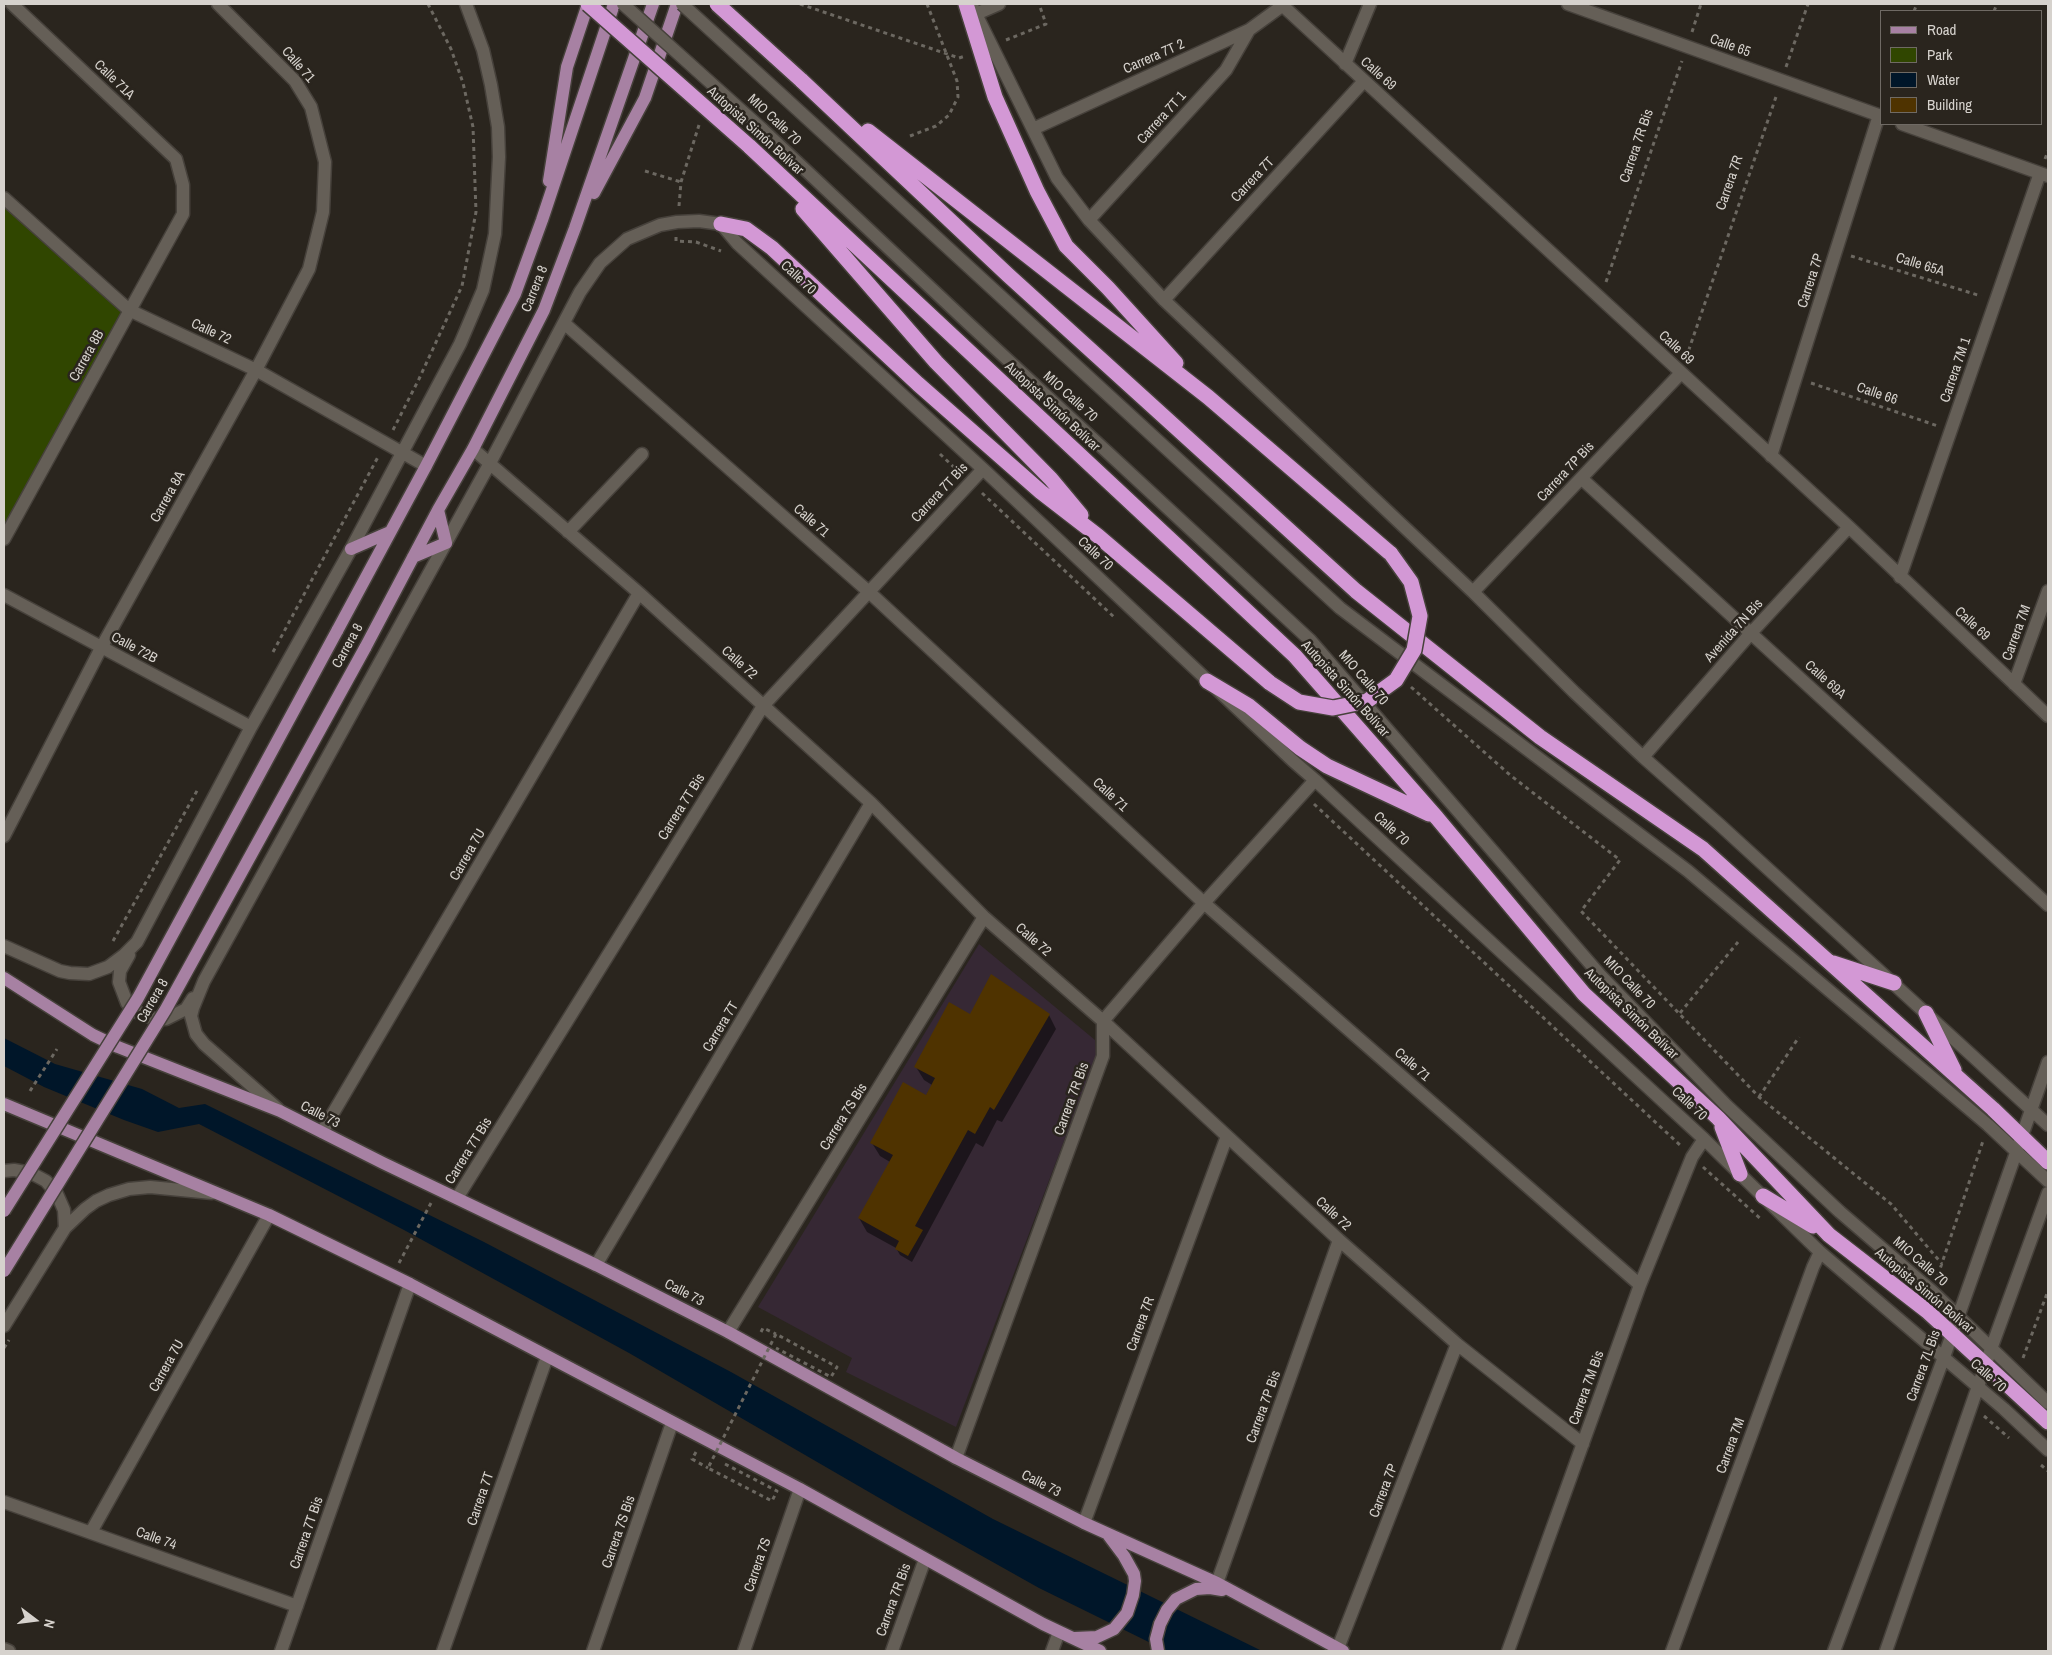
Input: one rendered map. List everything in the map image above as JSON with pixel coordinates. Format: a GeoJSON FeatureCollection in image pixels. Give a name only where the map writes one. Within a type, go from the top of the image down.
{"type":"FeatureCollection","features":[{"type":"Feature","properties":{"kind":"highway","name":"Autopista Simón Bolívar"},"geometry":{"type":"LineString","coordinates":[[588,4],[749,146],[1295,656],[1437,818],[1584,994],[1718,1118],[1829,1235],[1927,1311],[2048,1422]]}},
{"type":"Feature","properties":{"kind":"highway"},"geometry":{"type":"LineString","coordinates":[[717,4],[801,80],[1008,275],[1356,591],[1540,737],[1703,849],[1958,1078],[2048,1162]]}},
{"type":"Feature","properties":{"kind":"highway"},"geometry":{"type":"LineString","coordinates":[[971,7],[986,48],[995,97],[1037,191],[1066,246],[1108,288],[1208,397]]}},
{"type":"Feature","properties":{"kind":"highway"},"geometry":{"type":"LineString","coordinates":[[721,224],[746,229],[772,248],[918,384],[1041,492],[1098,536],[1270,683],[1299,702],[1333,708],[1367,700],[1396,680],[1414,650],[1420,616],[1411,582],[1390,554],[1208,397],[948,192],[801,80]]}},
{"type":"Feature","properties":{"kind":"highway"},"geometry":{"type":"LineString","coordinates":[[749,146],[936,362],[1051,479],[1098,536]]}},
{"type":"Feature","properties":{"kind":"highway"},"geometry":{"type":"LineString","coordinates":[[1207,681],[1249,706],[1300,748],[1327,766],[1437,818]]}},
{"type":"Feature","properties":{"kind":"highway"},"geometry":{"type":"LineString","coordinates":[[1827,960],[1894,983]]}},
{"type":"Feature","properties":{"kind":"highway"},"geometry":{"type":"LineString","coordinates":[[1926,1013],[1958,1078]]}},
{"type":"Feature","properties":{"kind":"highway"},"geometry":{"type":"LineString","coordinates":[[1718,1118],[1740,1174]]}},
{"type":"Feature","properties":{"kind":"highway"},"geometry":{"type":"LineString","coordinates":[[1763,1196],[1829,1235]]}},
{"type":"Feature","properties":{"kind":"main road"},"geometry":{"type":"LineString","coordinates":[[542,220],[567,66],[588,4]]}},
{"type":"Feature","properties":{"kind":"main road","name":"Carrera 8"},"geometry":{"type":"LineString","coordinates":[[4,1211],[138,998],[426,466],[514,294],[542,220],[614,4]]}},
{"type":"Feature","properties":{"kind":"main road","name":"Carrera 8"},"geometry":{"type":"LineString","coordinates":[[4,1271],[166,1009],[365,648],[438,510],[473,450],[544,310],[575,228],[653,4]]}},
{"type":"Feature","properties":{"kind":"main road"},"geometry":{"type":"LineString","coordinates":[[575,228],[645,98],[677,4]]}},
{"type":"Feature","properties":{"kind":"main road"},"geometry":{"type":"LineString","coordinates":[[414,557],[446,543],[438,510]]}},
{"type":"Feature","properties":{"kind":"main road"},"geometry":{"type":"LineString","coordinates":[[351,549],[390,532]]}},
{"type":"Feature","properties":{"kind":"main road","name":"Calle 73"},"geometry":{"type":"LineString","coordinates":[[4,978],[73,1024],[101,1039],[280,1111],[596,1266],[728,1332],[956,1458],[1084,1523],[1217,1583],[1341,1650]]}},
{"type":"Feature","properties":{"kind":"main road"},"geometry":{"type":"LineString","coordinates":[[4,1104],[269,1216],[410,1284],[800,1489],[1059,1632],[1100,1651]]}},
{"type":"Feature","properties":{"kind":"main road"},"geometry":{"type":"LineString","coordinates":[[1072,1638],[1097,1637],[1114,1629],[1127,1613],[1135,1581],[1130,1567],[1108,1534]]}},
{"type":"Feature","properties":{"kind":"main road"},"geometry":{"type":"LineString","coordinates":[[1158,1651],[1157,1632],[1167,1610],[1176,1599],[1196,1589],[1203,1588],[1234,1593]]}},
{"type":"Feature","properties":{"kind":"street","name":"Calle 71A"},"geometry":{"type":"LineString","coordinates":[[12,4],[176,159],[183,184]]}},
{"type":"Feature","properties":{"kind":"street","name":"Calle 71"},"geometry":{"type":"LineString","coordinates":[[218,4],[295,81],[311,106],[325,162]]}},
{"type":"Feature","properties":{"kind":"street","name":"MIO Calle 70"},"geometry":{"type":"LineString","coordinates":[[624,4],[762,129],[1310,640],[1600,975],[1727,1106],[1840,1212],[1932,1292],[2048,1404]]}},
{"type":"Feature","properties":{"kind":"street","name":"MIO Calle 70"},"geometry":{"type":"LineString","coordinates":[[682,4],[1340,608],[1688,871],[1988,1125],[2048,1181]]}},
{"type":"Feature","properties":{"kind":"street"},"geometry":{"type":"LineString","coordinates":[[971,7],[999,4]]}},
{"type":"Feature","properties":{"kind":"street"},"geometry":{"type":"LineString","coordinates":[[1345,64],[1370,4]]}},
{"type":"Feature","properties":{"kind":"street","name":"Calle 65"},"geometry":{"type":"LineString","coordinates":[[1568,4],[1880,116]]}},
{"type":"Feature","properties":{"kind":"street","name":"Calle 69"},"geometry":{"type":"LineString","coordinates":[[1282,5],[1849,527],[2048,716]]}},
{"type":"Feature","properties":{"kind":"street","name":"Carrera 7T 2"},"geometry":{"type":"LineString","coordinates":[[1033,128],[1249,30],[1282,5]]}},
{"type":"Feature","properties":{"kind":"street"},"geometry":{"type":"LineString","coordinates":[[467,6],[483,50],[498,127],[499,157],[495,234],[483,290],[460,344],[351,549],[251,727],[120,971],[119,982],[124,998],[134,1011],[155,1019],[166,1019],[176,1015],[186,1009],[204,981],[490,464],[580,292],[600,263],[627,239],[660,225],[699,221],[721,224]]}},
{"type":"Feature","properties":{"kind":"street","name":"Carrera 7T 1"},"geometry":{"type":"LineString","coordinates":[[1089,220],[1226,70],[1249,30]]}},
{"type":"Feature","properties":{"kind":"street"},"geometry":{"type":"LineString","coordinates":[[986,48],[1033,128],[1057,178],[1089,220],[1164,300],[1473,592],[1643,757],[1894,983],[2048,1125]]}},
{"type":"Feature","properties":{"kind":"street","name":"Carrera 7T"},"geometry":{"type":"LineString","coordinates":[[1164,300],[1364,81]]}},
{"type":"Feature","properties":{"kind":"street","name":"Carrera 7P"},"geometry":{"type":"LineString","coordinates":[[1772,456],[1880,116]]}},
{"type":"Feature","properties":{"kind":"street"},"geometry":{"type":"LineString","coordinates":[[1905,125],[2044,175]]}},
{"type":"Feature","properties":{"kind":"street","name":"Carrera 8A"},"geometry":{"type":"LineString","coordinates":[[4,836],[101,648],[256,370],[309,269],[323,212],[325,162]]}},
{"type":"Feature","properties":{"kind":"street","name":"Carrera 7M 1"},"geometry":{"type":"LineString","coordinates":[[1900,577],[1996,301],[2044,175]]}},
{"type":"Feature","properties":{"kind":"street","name":"Carrera 8B"},"geometry":{"type":"LineString","coordinates":[[4,539],[183,214],[183,184]]}},
{"type":"Feature","properties":{"kind":"street","name":"Calle 72"},"geometry":{"type":"LineString","coordinates":[[4,198],[129,310],[256,370],[426,466]]}},
{"type":"Feature","properties":{"kind":"street","name":"Calle 70"},"geometry":{"type":"LineString","coordinates":[[721,224],[737,243],[983,469],[1207,681],[1704,1139],[1820,1252],[1978,1386],[2048,1450]]}},
{"type":"Feature","properties":{"kind":"street","name":"Calle 71"},"geometry":{"type":"LineString","coordinates":[[564,323],[869,592],[1204,903],[1640,1285]]}},
{"type":"Feature","properties":{"kind":"street","name":"Carrera 7P Bis"},"geometry":{"type":"LineString","coordinates":[[1473,592],[1681,372]]}},
{"type":"Feature","properties":{"kind":"street","name":"Calle 72"},"geometry":{"type":"LineString","coordinates":[[473,450],[639,593],[871,803],[984,918],[1103,1021],[1339,1240],[1457,1344],[1583,1444]]}},
{"type":"Feature","properties":{"kind":"street"},"geometry":{"type":"LineString","coordinates":[[568,532],[642,454]]}},
{"type":"Feature","properties":{"kind":"street","name":"Carrera 7T Bis"},"geometry":{"type":"LineString","coordinates":[[457,1198],[763,706],[983,469]]}},
{"type":"Feature","properties":{"kind":"street","name":"Calle 69A"},"geometry":{"type":"LineString","coordinates":[[1581,478],[2048,905]]}},
{"type":"Feature","properties":{"kind":"street","name":"Avenida 7N Bis"},"geometry":{"type":"LineString","coordinates":[[1643,757],[1751,634],[1849,527]]}},
{"type":"Feature","properties":{"kind":"street","name":"Carrera 7M"},"geometry":{"type":"LineString","coordinates":[[2014,684],[2048,591]]}},
{"type":"Feature","properties":{"kind":"street","name":"Carrera 7U"},"geometry":{"type":"LineString","coordinates":[[322,1132],[639,593]]}},
{"type":"Feature","properties":{"kind":"street","name":"Calle 72B"},"geometry":{"type":"LineString","coordinates":[[4,595],[251,727]]}},
{"type":"Feature","properties":{"kind":"street"},"geometry":{"type":"LineString","coordinates":[[1103,1021],[1204,903],[1315,780]]}},
{"type":"Feature","properties":{"kind":"street","name":"Carrera 7T"},"geometry":{"type":"LineString","coordinates":[[596,1266],[871,803]]}},
{"type":"Feature","properties":{"kind":"street","name":"Carrera 7S Bis"},"geometry":{"type":"LineString","coordinates":[[728,1332],[984,918]]}},
{"type":"Feature","properties":{"kind":"street"},"geometry":{"type":"LineString","coordinates":[[4,946],[60,971],[70,974],[90,974],[108,967],[137,942]]}},
{"type":"Feature","properties":{"kind":"street"},"geometry":{"type":"LineString","coordinates":[[204,981],[191,1016],[196,1034],[204,1044],[280,1111]]}},
{"type":"Feature","properties":{"kind":"street","name":"Carrera 7R Bis"},"geometry":{"type":"LineString","coordinates":[[956,1458],[1103,1056],[1103,1021]]}},
{"type":"Feature","properties":{"kind":"street","name":"Carrera 7L Bis"},"geometry":{"type":"LineString","coordinates":[[1834,1651],[1944,1357],[2048,1062]]}},
{"type":"Feature","properties":{"kind":"street","name":"Carrera 7R"},"geometry":{"type":"LineString","coordinates":[[1084,1523],[1227,1136]]}},
{"type":"Feature","properties":{"kind":"street","name":"Carrera 7M Bis"},"geometry":{"type":"LineString","coordinates":[[1508,1651],[1640,1285],[1692,1157],[1704,1139]]}},
{"type":"Feature","properties":{"kind":"street"},"geometry":{"type":"LineString","coordinates":[[4,1171],[14,1170],[31,1173],[46,1181],[57,1194],[64,1210],[65,1228]]}},
{"type":"Feature","properties":{"kind":"street"},"geometry":{"type":"LineString","coordinates":[[4,1326],[65,1228],[96,1201],[129,1189],[150,1187],[214,1193]]}},
{"type":"Feature","properties":{"kind":"street"},"geometry":{"type":"LineString","coordinates":[[1886,1651],[1991,1348],[2048,1193]]}},
{"type":"Feature","properties":{"kind":"street","name":"Carrera 7U"},"geometry":{"type":"LineString","coordinates":[[92,1532],[269,1216]]}},
{"type":"Feature","properties":{"kind":"street","name":"Carrera 7P Bis"},"geometry":{"type":"LineString","coordinates":[[1217,1583],[1339,1240]]}},
{"type":"Feature","properties":{"kind":"street","name":"Carrera 7M"},"geometry":{"type":"LineString","coordinates":[[1672,1651],[1812,1266],[1820,1252]]}},
{"type":"Feature","properties":{"kind":"street","name":"Carrera 7T Bis"},"geometry":{"type":"LineString","coordinates":[[281,1651],[410,1284]]}},
{"type":"Feature","properties":{"kind":"street","name":"Carrera 7P"},"geometry":{"type":"LineString","coordinates":[[1341,1650],[1457,1344]]}},
{"type":"Feature","properties":{"kind":"street","name":"Carrera 7T"},"geometry":{"type":"LineString","coordinates":[[443,1651],[547,1357]]}},
{"type":"Feature","properties":{"kind":"street","name":"Carrera 7S Bis"},"geometry":{"type":"LineString","coordinates":[[593,1651],[672,1423]]}},
{"type":"Feature","properties":{"kind":"street","name":"Carrera 7S"},"geometry":{"type":"LineString","coordinates":[[744,1651],[800,1489]]}},
{"type":"Feature","properties":{"kind":"street","name":"Calle 74"},"geometry":{"type":"LineString","coordinates":[[4,1502],[297,1606]]}},
{"type":"Feature","properties":{"kind":"street","name":"Carrera 7R Bis"},"geometry":{"type":"LineString","coordinates":[[892,1651],[925,1559]]}},
{"type":"Feature","properties":{"kind":"street"},"geometry":{"type":"LineString","coordinates":[[1052,1651],[1059,1632]]}},
{"type":"Feature","properties":{"kind":"street"},"geometry":{"type":"LineString","coordinates":[[4,1649],[10,1651]]}},
{"type":"Feature","properties":{"kind":"path"},"geometry":{"type":"LineString","coordinates":[[269,659],[419,379],[462,286],[476,212],[473,127],[463,83],[451,49],[428,4]]}},
{"type":"Feature","properties":{"kind":"path"},"geometry":{"type":"LineString","coordinates":[[800,4],[960,58],[1046,24],[1039,4]]}},
{"type":"Feature","properties":{"kind":"path"},"geometry":{"type":"LineString","coordinates":[[910,136],[936,126],[949,115],[958,97],[958,81],[927,4]]}},
{"type":"Feature","properties":{"kind":"path","name":"Carrera 7R Bis"},"geometry":{"type":"LineString","coordinates":[[1600,299],[1701,4]]}},
{"type":"Feature","properties":{"kind":"path","name":"Carrera 7R"},"geometry":{"type":"LineString","coordinates":[[1681,372],[1808,4]]}},
{"type":"Feature","properties":{"kind":"path"},"geometry":{"type":"LineString","coordinates":[[645,171],[681,182]]}},
{"type":"Feature","properties":{"kind":"path","name":"Calle 65A"},"geometry":{"type":"LineString","coordinates":[[1836,251],[1996,301]]}},
{"type":"Feature","properties":{"kind":"path","name":"Calle 66"},"geometry":{"type":"LineString","coordinates":[[1796,378],[1951,431]]}},
{"type":"Feature","properties":{"kind":"path"},"geometry":{"type":"LineString","coordinates":[[111,944],[199,787]]}},
{"type":"Feature","properties":{"kind":"path"},"geometry":{"type":"LineString","coordinates":[[1620,860],[1581,911],[1759,1097],[1891,1204],[1942,1264]]}},
{"type":"Feature","properties":{"kind":"path"},"geometry":{"type":"LineString","coordinates":[[1680,1013],[1738,942]]}},
{"type":"Feature","properties":{"kind":"path"},"geometry":{"type":"LineString","coordinates":[[1759,1097],[1799,1037]]}},
{"type":"Feature","properties":{"kind":"path"},"geometry":{"type":"LineString","coordinates":[[30,1091],[57,1049]]}},
{"type":"Feature","properties":{"kind":"path"},"geometry":{"type":"LineString","coordinates":[[1932,1292],[1988,1125]]}},
{"type":"Feature","properties":{"kind":"path"},"geometry":{"type":"LineString","coordinates":[[406,1249],[431,1203]]}},
{"type":"Feature","properties":{"kind":"path"},"geometry":{"type":"LineString","coordinates":[[2017,1374],[2048,1291]]}},
{"type":"Feature","properties":{"kind":"path"},"geometry":{"type":"LineString","coordinates":[[760,1334],[763,1328],[837,1367],[831,1377],[776,1348]]}},
{"type":"Feature","properties":{"kind":"path"},"geometry":{"type":"LineString","coordinates":[[708,1468],[776,1334]]}},
{"type":"Feature","properties":{"kind":"path"},"geometry":{"type":"LineString","coordinates":[[703,1452],[698,1449],[692,1459],[772,1501],[777,1491],[725,1464]]}},
{"type":"Feature","properties":{"kind":"shaded area"},"geometry":{"type":"Polygon","coordinates":[[[979,944],[1095,1040],[1096,1056],[956,1427],[846,1372],[852,1358],[758,1307],[979,944]]]}},
{"type":"Feature","properties":{"kind":"green space"},"geometry":{"type":"Polygon","coordinates":[[[4,199],[129,310],[4,539],[4,199]]]}},
{"type":"Feature","properties":{"kind":"water"},"geometry":{"type":"Polygon","coordinates":[[[4,1038],[55,1064],[142,1089],[179,1108],[205,1104],[484,1242],[731,1372],[993,1519],[1262,1651],[1167,1651],[1039,1588],[629,1353],[404,1230],[199,1124],[158,1132],[44,1087],[4,1066],[4,1038]]]}},
{"type":"Feature","properties":{"kind":"building"},"geometry":{"type":"Polygon","coordinates":[[[991,974],[1050,1014],[994,1110],[990,1107],[975,1134],[968,1130],[915,1226],[923,1230],[908,1256],[895,1249],[899,1241],[858,1218],[893,1155],[870,1143],[903,1082],[926,1095],[935,1078],[914,1067],[949,1002],[970,1014],[991,974]]]}}]}
